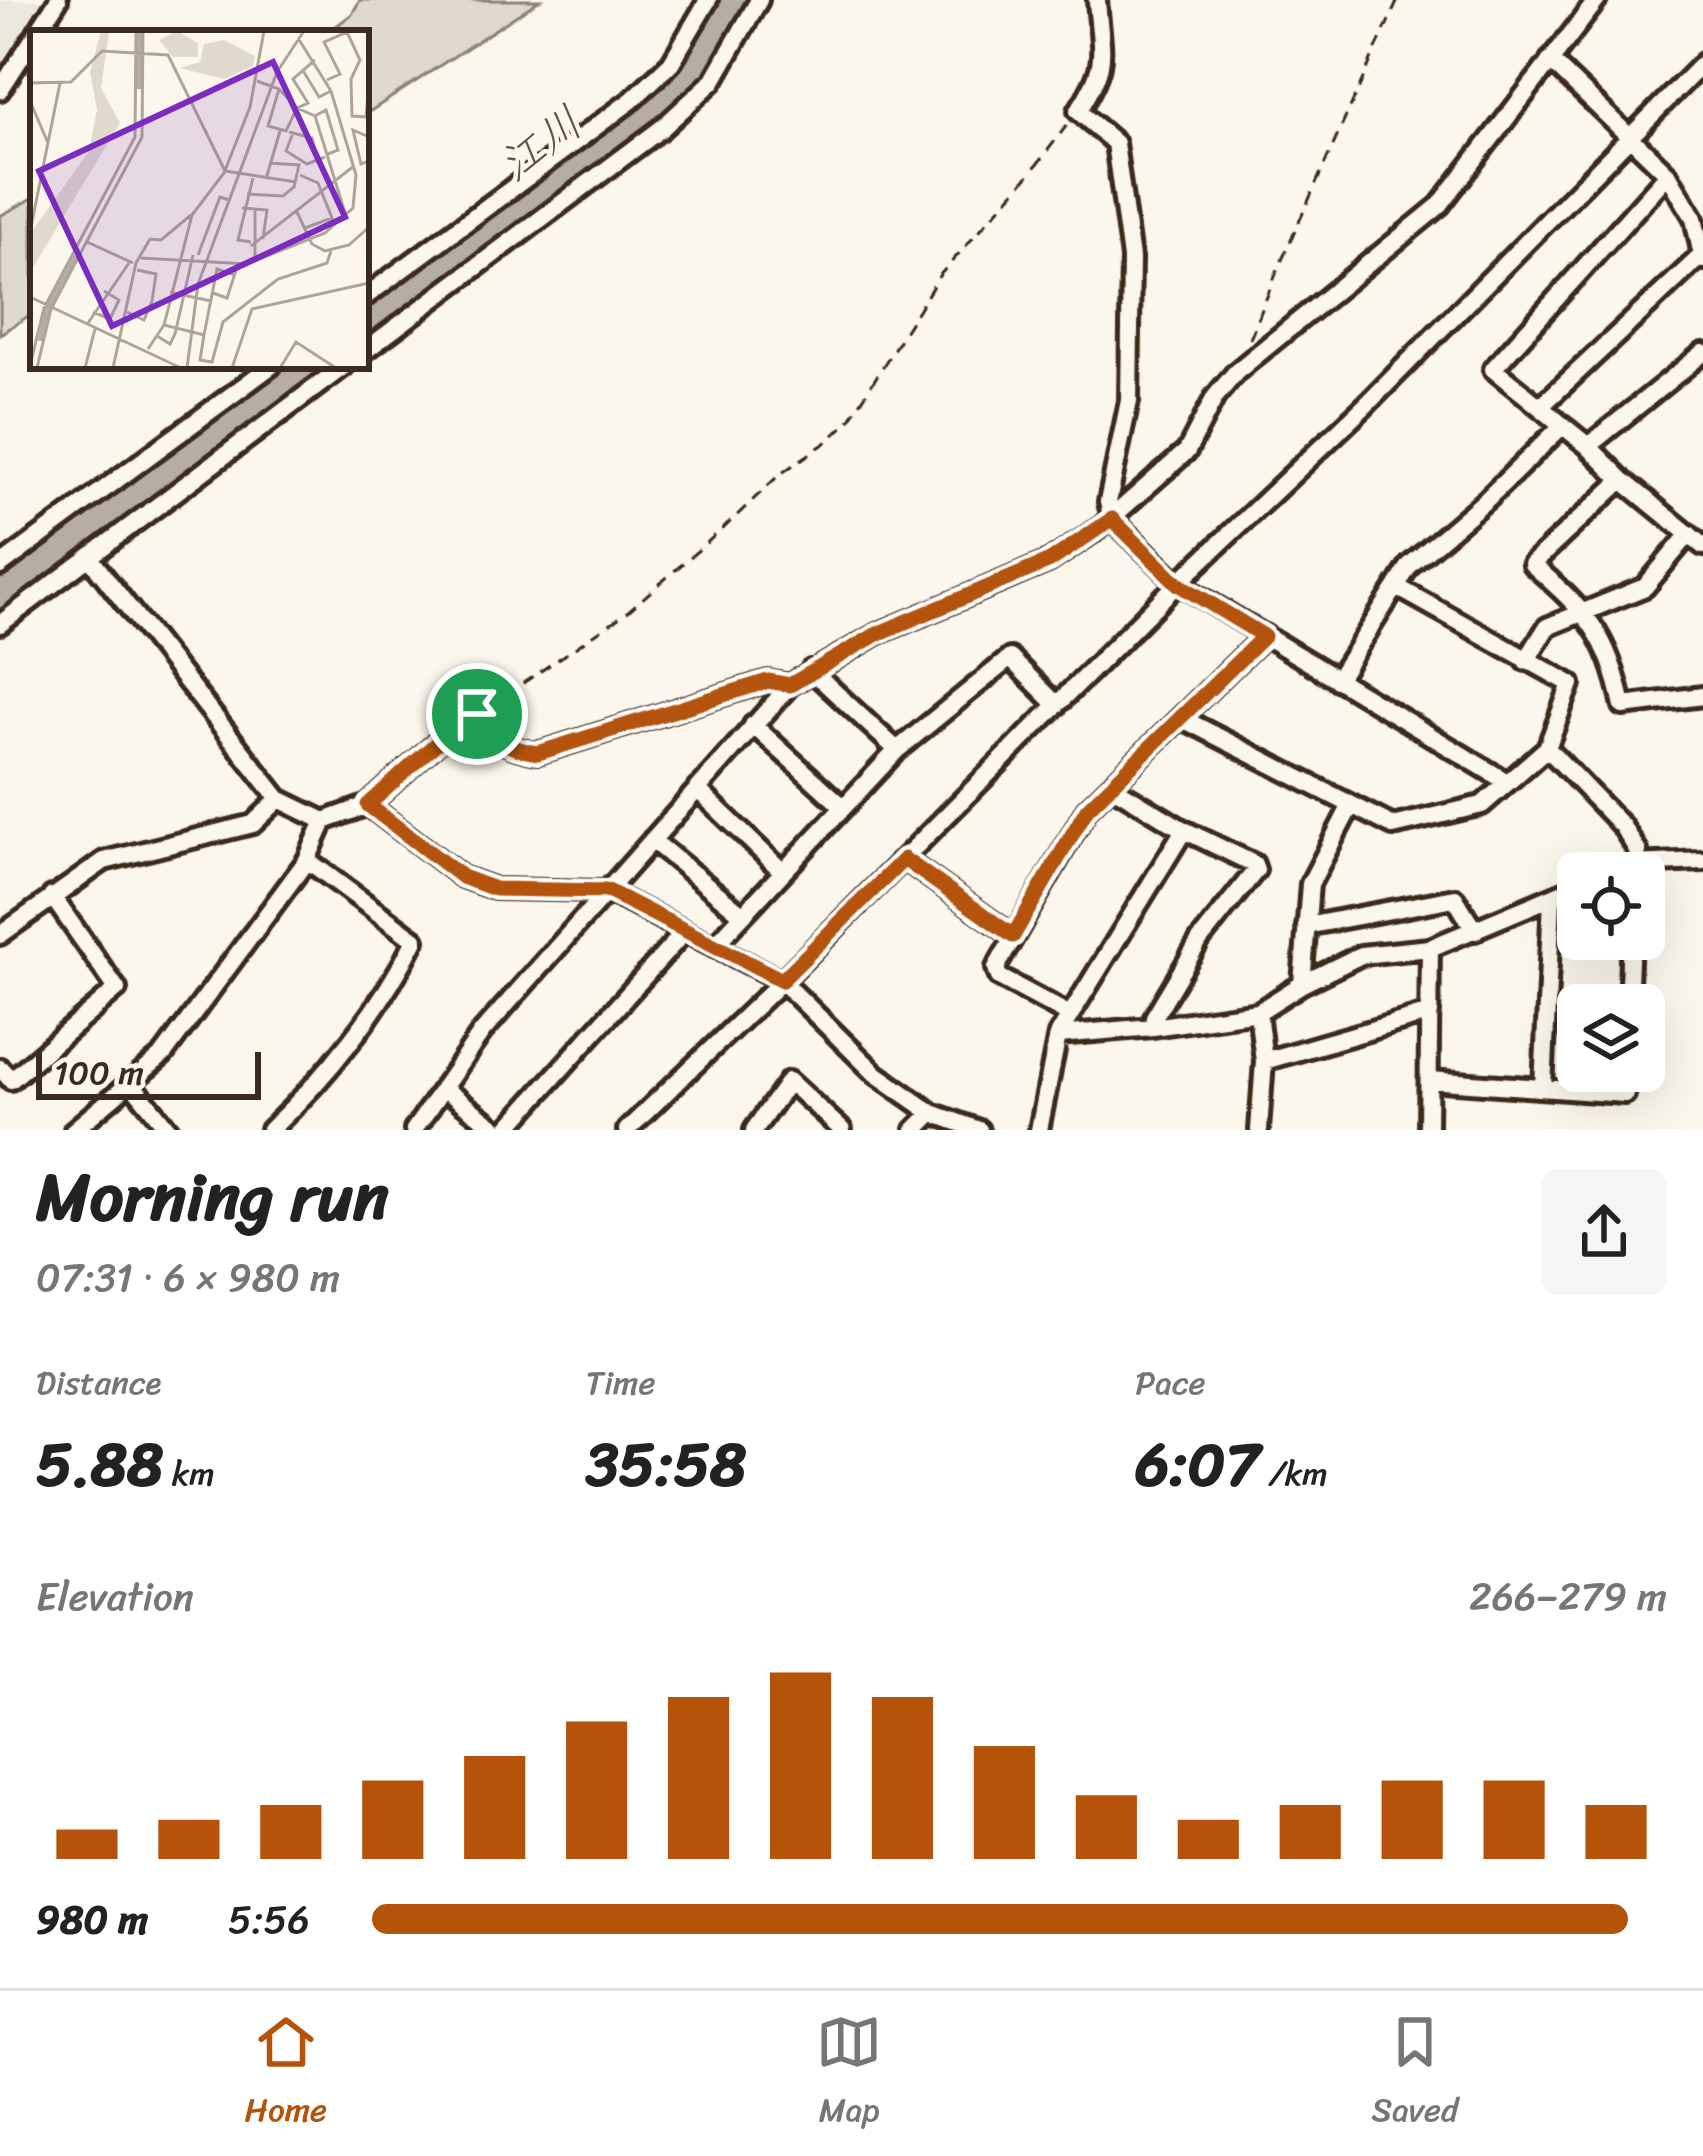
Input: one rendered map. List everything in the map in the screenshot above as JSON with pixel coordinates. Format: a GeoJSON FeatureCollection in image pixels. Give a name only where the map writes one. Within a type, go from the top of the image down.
{"type":"FeatureCollection","features":[{"type":"Feature","properties":{"kind":"street"},"geometry":{"type":"LineString","coordinates":[[39,30],[58,0]]}},
{"type":"Feature","properties":{"kind":"street"},"geometry":{"type":"LineString","coordinates":[[369,294],[632,100],[671,63],[708,0]]}},
{"type":"Feature","properties":{"kind":"street"},"geometry":{"type":"LineString","coordinates":[[369,348],[662,128],[713,81],[759,0]]}},
{"type":"Feature","properties":{"kind":"street"},"geometry":{"type":"LineString","coordinates":[[1097,0],[1104,58],[1097,82],[1078,111],[1114,143],[1132,258],[1129,401],[1108,502],[1112,519],[1178,584],[1507,782]]}},
{"type":"Feature","properties":{"kind":"street"},"geometry":{"type":"LineString","coordinates":[[414,1130],[482,1032],[790,685],[877,634],[1050,561],[1112,519],[1187,452],[1215,397],[1236,372],[1440,205],[1597,0]]}},
{"type":"Feature","properties":{"kind":"street"},"geometry":{"type":"LineString","coordinates":[[0,89],[30,44]]}},
{"type":"Feature","properties":{"kind":"street"},"geometry":{"type":"LineString","coordinates":[[1540,407],[1702,258],[1694,218],[1667,174],[1550,60]]}},
{"type":"Feature","properties":{"kind":"street"},"geometry":{"type":"LineString","coordinates":[[627,1130],[1178,584],[1366,405],[1703,63]]}},
{"type":"Feature","properties":{"kind":"street"},"geometry":{"type":"LineString","coordinates":[[1526,661],[1547,627],[1645,587],[1696,540],[1493,368],[1667,174]]}},
{"type":"Feature","properties":{"kind":"street"},"geometry":{"type":"LineString","coordinates":[[1588,446],[1703,352]]}},
{"type":"Feature","properties":{"kind":"street"},"geometry":{"type":"LineString","coordinates":[[0,566],[267,369]]}},
{"type":"Feature","properties":{"kind":"street"},"geometry":{"type":"LineString","coordinates":[[0,624],[340,369]]}},
{"type":"Feature","properties":{"kind":"street"},"geometry":{"type":"LineString","coordinates":[[1337,680],[1410,565],[1563,425]]}},
{"type":"Feature","properties":{"kind":"street"},"geometry":{"type":"LineString","coordinates":[[1622,480],[1532,564],[1587,613],[1614,665],[1623,706],[1703,694]]}},
{"type":"Feature","properties":{"kind":"street"},"geometry":{"type":"LineString","coordinates":[[89,557],[278,799],[324,821],[368,805],[441,739],[477,714],[486,730],[510,749],[538,753],[768,681],[790,685]]}},
{"type":"Feature","properties":{"kind":"street"},"geometry":{"type":"LineString","coordinates":[[1181,718],[1393,826],[1482,805],[1546,748],[1571,684],[1397,587]]}},
{"type":"Feature","properties":{"kind":"street"},"geometry":{"type":"LineString","coordinates":[[1069,1014],[999,976],[996,968],[1087,809],[1264,636]]}},
{"type":"Feature","properties":{"kind":"street"},"geometry":{"type":"LineString","coordinates":[[714,946],[897,749],[1010,658],[1057,704]]}},
{"type":"Feature","properties":{"kind":"street"},"geometry":{"type":"LineString","coordinates":[[811,670],[897,749]]}},
{"type":"Feature","properties":{"kind":"street"},"geometry":{"type":"LineString","coordinates":[[753,725],[843,807]]}},
{"type":"Feature","properties":{"kind":"street"},"geometry":{"type":"LineString","coordinates":[[1546,748],[1622,826],[1637,852]]}},
{"type":"Feature","properties":{"kind":"street"},"geometry":{"type":"LineString","coordinates":[[1113,787],[1184,830],[1254,864],[1256,871],[1200,940],[1154,1017],[1153,1027]]}},
{"type":"Feature","properties":{"kind":"street"},"geometry":{"type":"LineString","coordinates":[[697,789],[783,872]]}},
{"type":"Feature","properties":{"kind":"street"},"geometry":{"type":"LineString","coordinates":[[0,935],[104,861],[254,824],[278,799]]}},
{"type":"Feature","properties":{"kind":"street"},"geometry":{"type":"LineString","coordinates":[[368,805],[462,877],[495,889],[608,891],[782,980],[876,1074],[932,1113],[979,1130]]}},
{"type":"Feature","properties":{"kind":"street"},"geometry":{"type":"LineString","coordinates":[[1302,983],[1310,884],[1351,805]]}},
{"type":"Feature","properties":{"kind":"street"},"geometry":{"type":"LineString","coordinates":[[74,1130],[163,1054],[308,860],[324,821]]}},
{"type":"Feature","properties":{"kind":"street"},"geometry":{"type":"LineString","coordinates":[[1040,1130],[1058,1035],[1184,830]]}},
{"type":"Feature","properties":{"kind":"street"},"geometry":{"type":"LineString","coordinates":[[652,840],[742,915]]}},
{"type":"Feature","properties":{"kind":"street"},"geometry":{"type":"LineString","coordinates":[[904,859],[1013,936]]}},
{"type":"Feature","properties":{"kind":"street"},"geometry":{"type":"LineString","coordinates":[[270,1130],[310,1092],[398,974],[415,940],[308,860]]}},
{"type":"Feature","properties":{"kind":"street"},"geometry":{"type":"LineString","coordinates":[[1665,865],[1703,861]]}},
{"type":"Feature","properties":{"kind":"street"},"geometry":{"type":"LineString","coordinates":[[0,1068],[11,1080],[117,989],[52,896]]}},
{"type":"Feature","properties":{"kind":"street"},"geometry":{"type":"LineString","coordinates":[[1058,1035],[1258,1012],[1302,983],[1360,955],[1430,948],[1557,897]]}},
{"type":"Feature","properties":{"kind":"street"},"geometry":{"type":"LineString","coordinates":[[1306,926],[1455,898],[1475,931]]}},
{"type":"Feature","properties":{"kind":"street"},"geometry":{"type":"LineString","coordinates":[[1544,1088],[1552,900]]}},
{"type":"Feature","properties":{"kind":"street"},"geometry":{"type":"LineString","coordinates":[[442,1088],[502,1130],[685,931]]}},
{"type":"Feature","properties":{"kind":"street"},"geometry":{"type":"LineString","coordinates":[[1428,1130],[1430,948]]}},
{"type":"Feature","properties":{"kind":"street"},"geometry":{"type":"LineString","coordinates":[[1258,1012],[1264,1060],[1259,1130]]}},
{"type":"Feature","properties":{"kind":"street"},"geometry":{"type":"LineString","coordinates":[[1264,1060],[1430,1013]]}},
{"type":"Feature","properties":{"kind":"street"},"geometry":{"type":"LineString","coordinates":[[1429,1080],[1557,1089]]}},
{"type":"Feature","properties":{"kind":"street"},"geometry":{"type":"LineString","coordinates":[[754,1130],[789,1081],[842,1130]]}},
{"type":"Feature","properties":{"kind":"street"},"geometry":{"type":"LineString","coordinates":[[131,1083],[170,1130]]}},
{"type":"Feature","properties":{"kind":"street"},"geometry":{"type":"LineString","coordinates":[[915,1130],[932,1113]]}},
{"type":"Feature","properties":{"kind":"path"},"geometry":{"type":"LineString","coordinates":[[1236,372],[1399,0]]}},
{"type":"Feature","properties":{"kind":"path"},"geometry":{"type":"LineString","coordinates":[[477,714],[626,613],[779,475],[849,421],[939,276],[1029,175],[1078,111]]}},
{"type":"Feature","properties":{"kind":"shaded area"},"geometry":{"type":"Polygon","coordinates":[[[0,0],[44,0],[0,66],[0,0]]]}},
{"type":"Feature","properties":{"kind":"shaded area"},"geometry":{"type":"Polygon","coordinates":[[[360,0],[540,0],[369,112],[369,30],[331,30],[352,14],[360,0]]]}},
{"type":"Feature","properties":{"kind":"shaded area"},"geometry":{"type":"Polygon","coordinates":[[[30,200],[30,315],[0,334],[0,216],[30,200]]]}},
{"type":"Feature","properties":{"kind":"waterway","name":"江川"},"geometry":{"type":"LineString","coordinates":[[369,323],[677,93],[709,49],[731,0]]}},
{"type":"Feature","properties":{"kind":"waterway","name":"江川"},"geometry":{"type":"LineString","coordinates":[[0,595],[307,369]]}},
{"type":"Feature","properties":{"kind":"route"},"geometry":{"type":"LineString","coordinates":[[1112,519],[1178,584],[1264,636],[1087,809],[1013,936],[904,859],[782,980],[608,891],[495,889],[462,877],[368,805],[441,739],[477,714],[486,730],[510,749],[538,753],[768,681],[790,685],[877,634],[1050,561],[1112,519]]}}]}
